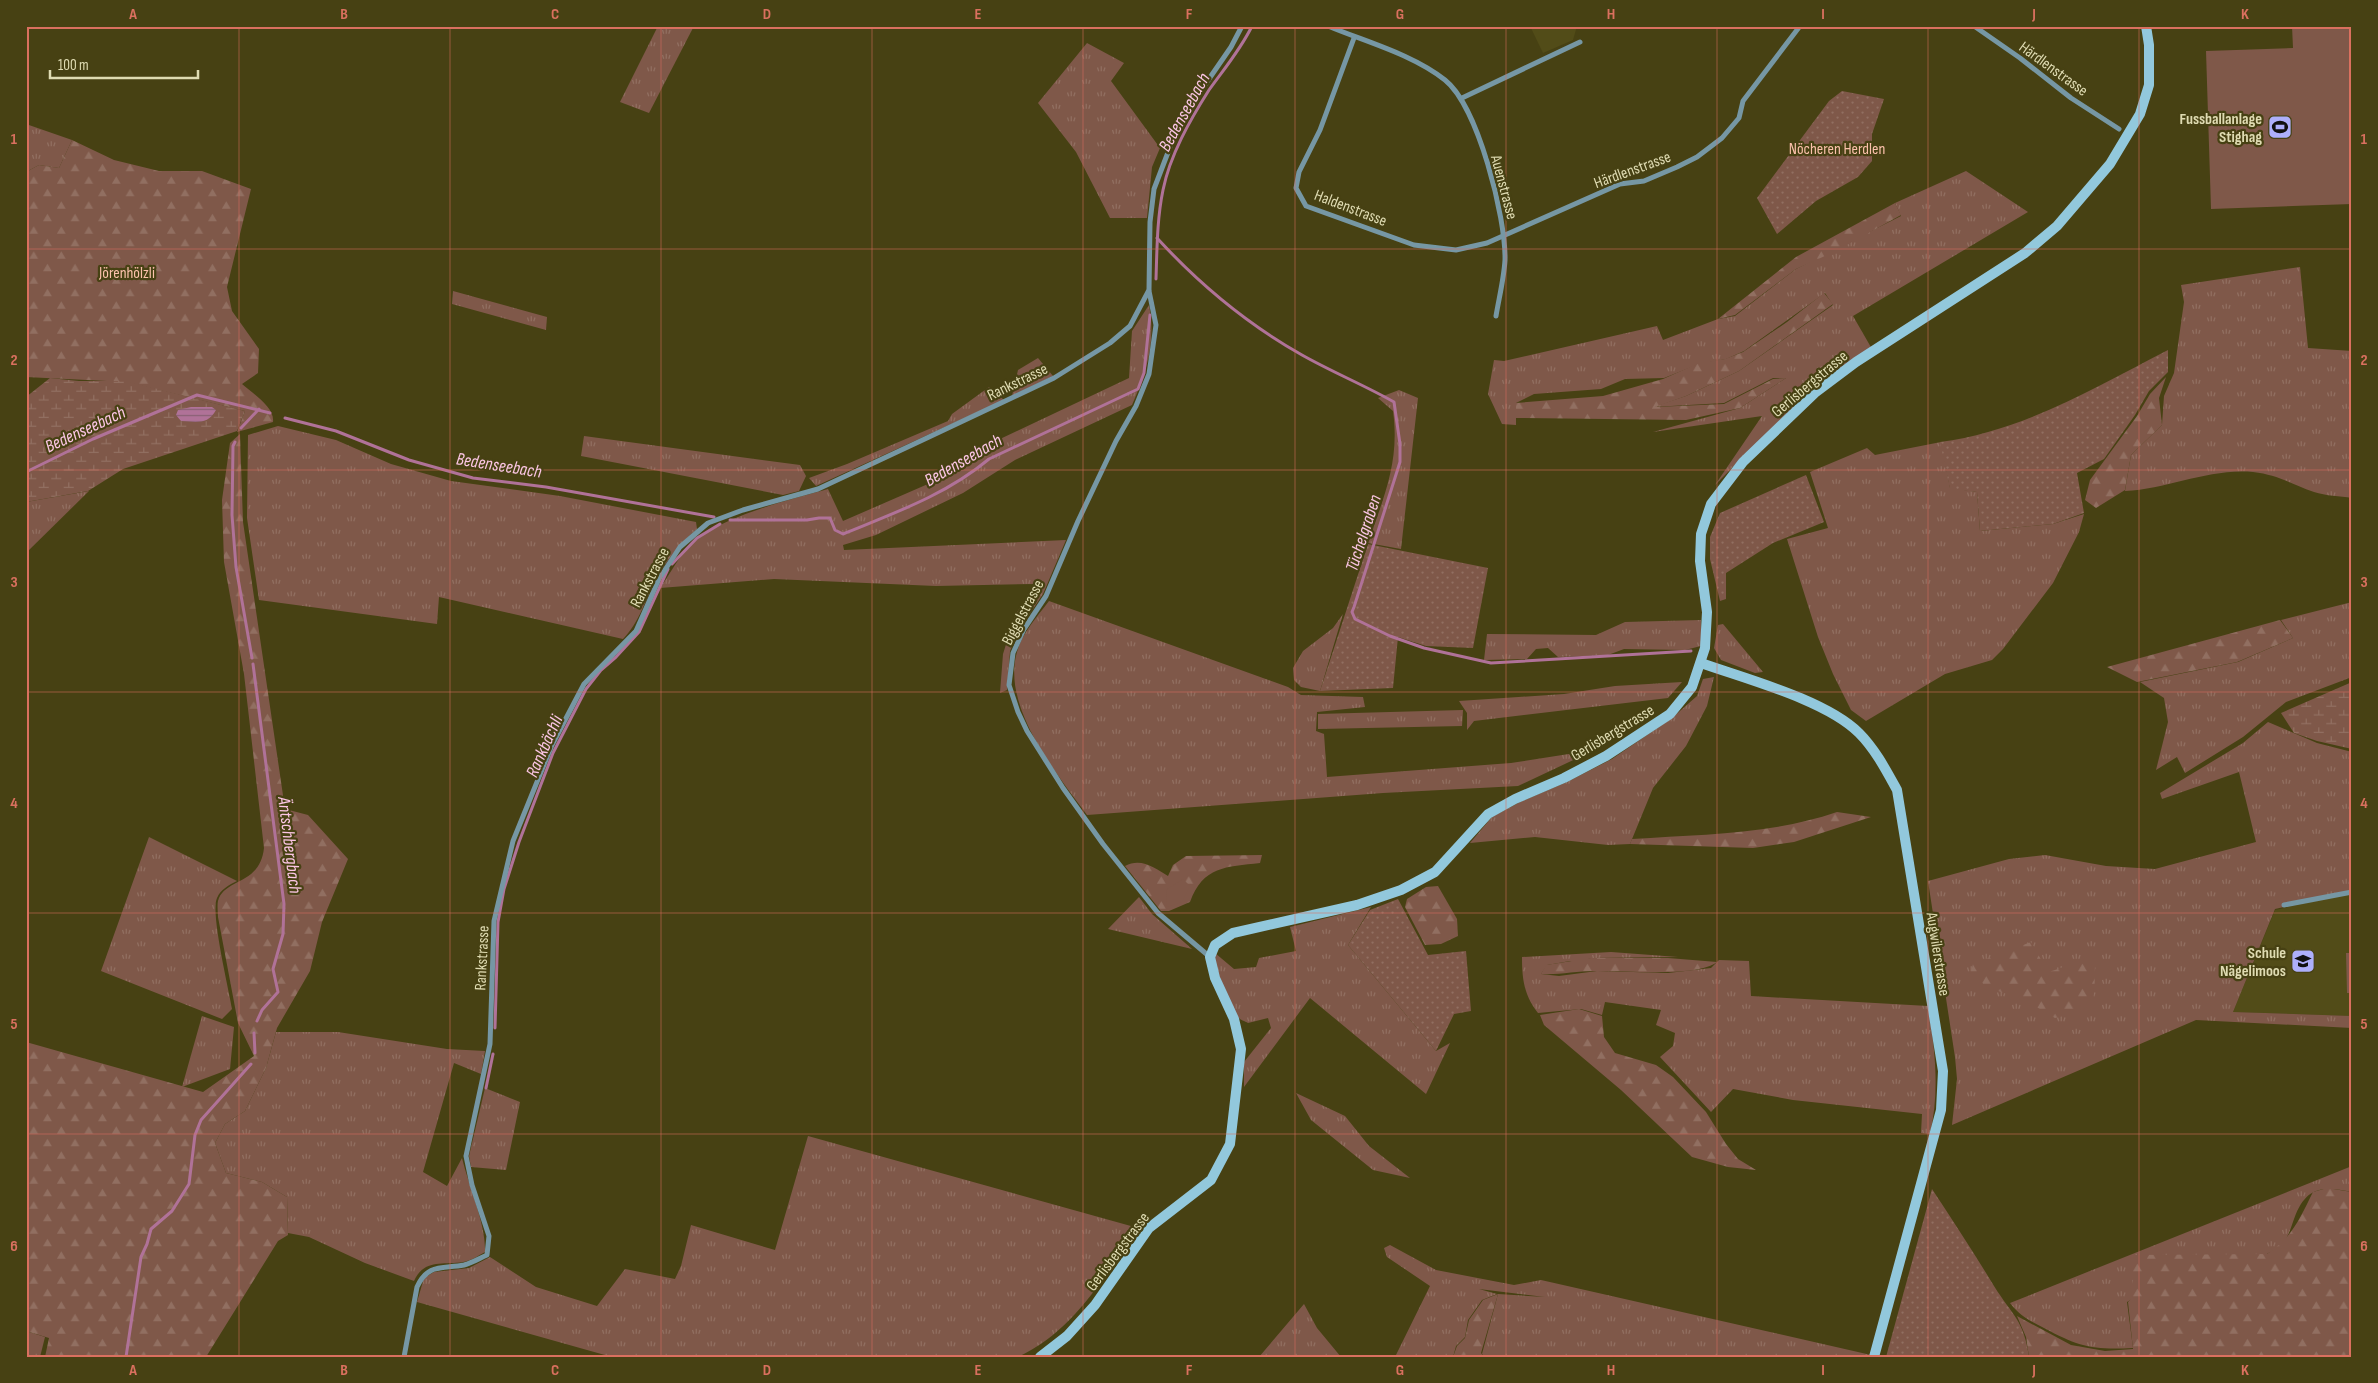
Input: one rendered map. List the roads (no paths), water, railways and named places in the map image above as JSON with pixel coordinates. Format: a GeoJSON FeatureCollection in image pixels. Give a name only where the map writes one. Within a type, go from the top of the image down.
{"type":"FeatureCollection","features":[{"type":"Feature","properties":{"kind":"street","name":"Rankstrasse"},"geometry":{"type":"LineString","coordinates":[[404,1357],[417,1287],[421,1277],[432,1269],[467,1265],[487,1255],[488,1236],[472,1185],[466,1156],[490,1044],[494,921],[513,841],[552,745],[584,684],[636,630],[659,579],[680,547],[708,523],[743,510],[818,489],[1054,378],[1110,343],[1130,326],[1149,290],[1150,222],[1154,189],[1180,121],[1231,47],[1242,26]]}},
{"type":"Feature","properties":{"kind":"street","name":"Auenstrasse"},"geometry":{"type":"LineString","coordinates":[[1328,26],[1407,58],[1437,74],[1462,98],[1475,124],[1503,222],[1505,260],[1496,316]]}},
{"type":"Feature","properties":{"kind":"street","name":"Härdlenstrasse"},"geometry":{"type":"LineString","coordinates":[[1503,236],[1620,184],[1644,181],[1697,157],[1722,138],[1739,118],[1743,101],[1800,26]]}},
{"type":"Feature","properties":{"kind":"street","name":"Härdlenstrasse"},"geometry":{"type":"LineString","coordinates":[[1974,26],[2020,58],[2071,98],[2119,129]]}},
{"type":"Feature","properties":{"kind":"street","name":"Gerlisbergstrasse"},"geometry":{"type":"LineString","coordinates":[[1040,1357],[1068,1336],[1095,1306],[1149,1228],[1211,1180],[1230,1144],[1241,1049],[1234,1019],[1215,978],[1210,957],[1215,945],[1233,933],[1357,905],[1401,890],[1435,872],[1488,814],[1515,799],[1564,778],[1606,756],[1670,714],[1692,687],[1705,648],[1707,612],[1700,562],[1701,534],[1710,504],[1743,462],[1816,392],[1856,362],[2025,252],[2058,226],[2110,164],[2140,114],[2149,84],[2149,45],[2146,26]]}},
{"type":"Feature","properties":{"kind":"street","name":"Haldenstrasse"},"geometry":{"type":"LineString","coordinates":[[1354,38],[1320,130],[1299,172],[1296,188],[1306,206],[1414,244],[1456,250],[1487,243],[1503,236]]}},
{"type":"Feature","properties":{"kind":"street"},"geometry":{"type":"LineString","coordinates":[[1462,98],[1580,42]]}},
{"type":"Feature","properties":{"kind":"street","name":"Biggelstrasse"},"geometry":{"type":"LineString","coordinates":[[1149,290],[1156,325],[1149,374],[1136,406],[1116,441],[1078,521],[1046,596],[1024,629],[1016,645],[1013,653],[1009,684],[1015,706],[1027,731],[1063,788],[1103,844],[1158,913],[1210,957]]}},
{"type":"Feature","properties":{"kind":"street","name":"Augwilerstrasse"},"geometry":{"type":"LineString","coordinates":[[1701,663],[1818,705],[1858,732],[1880,760],[1897,790],[1942,1070],[1942,1090],[1941,1110],[1874,1357]]}},
{"type":"Feature","properties":{"kind":"street"},"geometry":{"type":"LineString","coordinates":[[2284,905],[2352,892]]}},
{"type":"Feature","properties":{"kind":"waterway","name":"Bedenseebach"},"geometry":{"type":"LineString","coordinates":[[1156,279],[1160,212],[1163,190],[1170,164],[1195,113],[1209,90],[1238,51],[1252,26]]}},
{"type":"Feature","properties":{"kind":"waterway","name":"Tüchelgraben"},"geometry":{"type":"LineString","coordinates":[[1157,238],[1207,288],[1243,317],[1313,361],[1394,402],[1400,444],[1400,462],[1352,612],[1355,619],[1390,636],[1424,648],[1491,663],[1691,651]]}},
{"type":"Feature","properties":{"kind":"waterway","name":"Bedenseebach"},"geometry":{"type":"LineString","coordinates":[[730,520],[807,520],[830,518],[835,530],[843,534],[919,502],[955,483],[989,459],[1138,389],[1144,373],[1150,315]]}},
{"type":"Feature","properties":{"kind":"waterway","name":"Bedenseebach"},"geometry":{"type":"LineString","coordinates":[[26,472],[93,439],[197,395],[270,413]]}},
{"type":"Feature","properties":{"kind":"waterway","name":"Äntschbergbach"},"geometry":{"type":"LineString","coordinates":[[241,428],[259,409]]}},
{"type":"Feature","properties":{"kind":"waterway","name":"Bedenseebach"},"geometry":{"type":"LineString","coordinates":[[285,418],[336,431],[409,460],[473,478],[546,487],[714,517]]}},
{"type":"Feature","properties":{"kind":"waterway","name":"Äntschbergbach"},"geometry":{"type":"LineString","coordinates":[[235,442],[233,446],[232,515],[236,567],[252,658]]}},
{"type":"Feature","properties":{"kind":"waterway","name":"Rankbächli"},"geometry":{"type":"LineString","coordinates":[[672,564],[697,538],[720,524]]}},
{"type":"Feature","properties":{"kind":"waterway","name":"Rankbächli"},"geometry":{"type":"LineString","coordinates":[[495,1028],[498,922],[504,889],[519,842],[553,753],[586,689],[601,670],[639,632],[668,569]]}},
{"type":"Feature","properties":{"kind":"waterway","name":"Äntschbergbach"},"geometry":{"type":"LineString","coordinates":[[253,664],[284,904],[283,934],[273,969],[278,992],[262,1010],[257,1021]]}},
{"type":"Feature","properties":{"kind":"waterway","name":"Äntschbergbach"},"geometry":{"type":"LineString","coordinates":[[254,1033],[255,1053]]}},
{"type":"Feature","properties":{"kind":"waterway","name":"Rankbächli"},"geometry":{"type":"LineString","coordinates":[[486,1088],[493,1054]]}},
{"type":"Feature","properties":{"kind":"waterway","name":"Äntschbergbach"},"geometry":{"type":"LineString","coordinates":[[126,1357],[141,1257],[151,1229],[172,1211],[189,1184],[195,1135],[201,1120],[251,1064]]}},
{"type":"Feature","properties":{"kind":"place","name":"Fussballanlage Stighag"},"geometry":{"type":"Point","coordinates":[2280,127]}},
{"type":"Feature","properties":{"kind":"place","name":"Schule Nägelimoos"},"geometry":{"type":"Point","coordinates":[2303,961]}},
{"type":"Feature","properties":{"kind":"park label","name":"Nöcheren Herdlen"},"geometry":{"type":"Point","coordinates":[1837,148]}},
{"type":"Feature","properties":{"kind":"park label","name":"Jörenhölzli"},"geometry":{"type":"Point","coordinates":[127,272]}}]}
